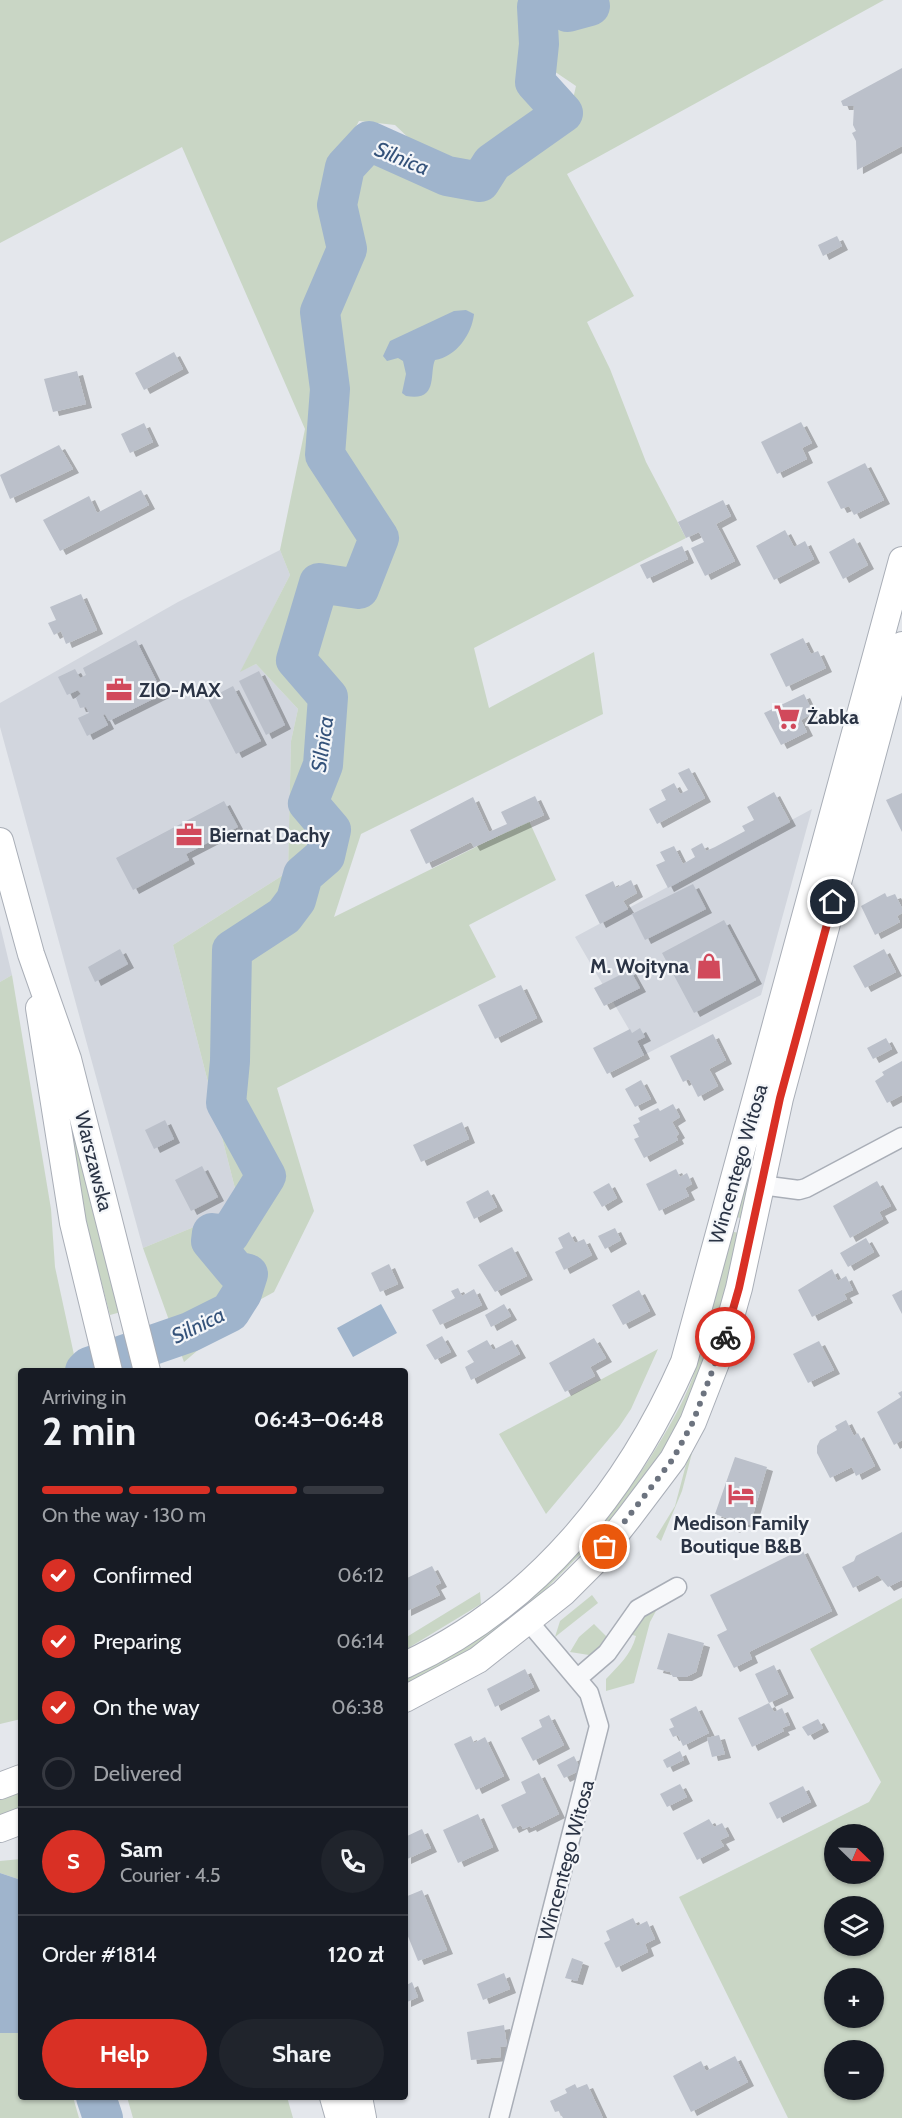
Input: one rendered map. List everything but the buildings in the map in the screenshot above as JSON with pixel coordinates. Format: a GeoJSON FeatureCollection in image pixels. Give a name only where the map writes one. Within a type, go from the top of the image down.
{"type":"FeatureCollection","features":[{"type":"Feature","properties":{"kind":"main road","name":"Wincentego Witosa"},"geometry":{"type":"LineString","coordinates":[[408,1663],[452,1639],[488,1614],[544,1569],[607,1499],[639,1453],[665,1405],[684,1362],[902,560]]}},
{"type":"Feature","properties":{"kind":"main road","name":"Wincentego Witosa"},"geometry":{"type":"LineString","coordinates":[[408,1697],[478,1660],[563,1593],[593,1563],[673,1459],[693,1422],[726,1333],[739,1288],[783,1087],[902,645]]}},
{"type":"Feature","properties":{"kind":"main road","name":"Warszawska"},"geometry":{"type":"LineString","coordinates":[[0,841],[32,954],[68,1059],[146,1368]]}},
{"type":"Feature","properties":{"kind":"main road","name":"Warszawska"},"geometry":{"type":"LineString","coordinates":[[32,954],[46,1066],[73,1223],[108,1368]]}},
{"type":"Feature","properties":{"kind":"main road"},"geometry":{"type":"LineString","coordinates":[[0,1786],[18,1779]]}},
{"type":"Feature","properties":{"kind":"main road"},"geometry":{"type":"LineString","coordinates":[[0,1829],[18,1822]]}},
{"type":"Feature","properties":{"kind":"main road"},"geometry":{"type":"LineString","coordinates":[[334,2100],[339,2118]]}},
{"type":"Feature","properties":{"kind":"main road"},"geometry":{"type":"LineString","coordinates":[[360,2100],[363,2118]]}},
{"type":"Feature","properties":{"kind":"street"},"geometry":{"type":"LineString","coordinates":[[761,1185],[791,1190],[806,1188],[902,1137]]}},
{"type":"Feature","properties":{"kind":"street"},"geometry":{"type":"LineString","coordinates":[[578,1678],[607,1653],[638,1609],[677,1587]]}},
{"type":"Feature","properties":{"kind":"street","name":"Wincentego Witosa"},"geometry":{"type":"LineString","coordinates":[[499,2118],[598,1737],[599,1718],[595,1704],[578,1678],[529,1622]]}},
{"type":"Feature","properties":{"kind":"shaded area"},"geometry":{"type":"Polygon","coordinates":[[[280,550],[290,575],[241,671],[256,664],[298,709],[291,741],[288,872],[173,945],[240,1208],[143,1248],[0,727],[0,703],[178,602],[280,550]]]}},
{"type":"Feature","properties":{"kind":"shaded area"},"geometry":{"type":"Polygon","coordinates":[[[812,809],[761,995],[644,1055],[575,937],[812,809]]]}},
{"type":"Feature","properties":{"kind":"shaded area"},"geometry":{"type":"Polygon","coordinates":[[[0,925],[12,975],[0,982],[0,925]]]}},
{"type":"Feature","properties":{"kind":"green space"},"geometry":{"type":"Polygon","coordinates":[[[0,0],[536,0],[532,3],[535,46],[530,84],[554,93],[554,116],[510,142],[474,170],[431,159],[395,125],[359,121],[330,178],[329,205],[341,241],[313,309],[331,296],[338,287],[358,248],[361,237],[345,204],[352,178],[372,144],[383,145],[426,177],[479,187],[543,142],[570,112],[576,86],[545,65],[550,41],[549,11],[577,21],[598,11],[601,0],[884,0],[567,174],[634,296],[587,322],[610,369],[646,462],[686,538],[474,648],[489,708],[594,652],[603,714],[361,834],[334,917],[529,821],[556,880],[469,925],[496,977],[277,1088],[314,1211],[274,1292],[252,1304],[184,1362],[143,1248],[240,1208],[173,945],[288,872],[291,741],[298,709],[256,664],[240,672],[290,575],[280,550],[305,429],[182,147],[0,243],[0,0]]]}},
{"type":"Feature","properties":{"kind":"green space"},"geometry":{"type":"Polygon","coordinates":[[[12,975],[51,1209],[55,1267],[76,1364],[71,1368],[18,1368],[18,1720],[0,1724],[0,982],[12,975]]]}},
{"type":"Feature","properties":{"kind":"green space"},"geometry":{"type":"Polygon","coordinates":[[[58,1059],[121,1312],[110,1315],[83,1212],[58,1059]]]}},
{"type":"Feature","properties":{"kind":"green space"},"geometry":{"type":"Polygon","coordinates":[[[761,1128],[745,1219],[731,1216],[761,1128]]]}},
{"type":"Feature","properties":{"kind":"green space"},"geometry":{"type":"Polygon","coordinates":[[[728,1231],[740,1233],[719,1324],[669,1442],[596,1538],[546,1589],[473,1648],[408,1684],[408,1677],[480,1635],[515,1609],[579,1550],[608,1517],[634,1482],[669,1427],[693,1378],[728,1231]]]}},
{"type":"Feature","properties":{"kind":"green space"},"geometry":{"type":"Polygon","coordinates":[[[658,1349],[631,1409],[619,1427],[546,1514],[499,1434],[658,1349]]]}},
{"type":"Feature","properties":{"kind":"green space"},"geometry":{"type":"Polygon","coordinates":[[[692,1453],[682,1491],[661,1541],[656,1537],[675,1506],[688,1457],[692,1453]]]}},
{"type":"Feature","properties":{"kind":"green space"},"geometry":{"type":"Polygon","coordinates":[[[480,1592],[481,1604],[408,1648],[408,1636],[480,1592]]]}},
{"type":"Feature","properties":{"kind":"green space"},"geometry":{"type":"Polygon","coordinates":[[[592,1595],[598,1603],[555,1637],[560,1621],[592,1595]]]}},
{"type":"Feature","properties":{"kind":"green space"},"geometry":{"type":"Polygon","coordinates":[[[902,1598],[902,2118],[788,2118],[679,1897],[824,1824],[824,1884],[884,1884],[884,1824],[825,1824],[869,1802],[881,1782],[810,1649],[902,1598]]]}},
{"type":"Feature","properties":{"kind":"green space"},"geometry":{"type":"Polygon","coordinates":[[[657,1609],[650,1622],[634,1683],[606,1691],[606,1679],[624,1659],[634,1643],[636,1636],[629,1634],[638,1617],[657,1609]]]}},
{"type":"Feature","properties":{"kind":"green space"},"geometry":{"type":"Polygon","coordinates":[[[594,1624],[608,1638],[603,1646],[589,1655],[570,1652],[579,1637],[594,1624]]]}},
{"type":"Feature","properties":{"kind":"green space"},"geometry":{"type":"Polygon","coordinates":[[[18,1793],[18,1809],[0,1817],[0,1800],[18,1793]]]}},
{"type":"Feature","properties":{"kind":"green space"},"geometry":{"type":"Polygon","coordinates":[[[18,1859],[18,1879],[0,1873],[0,1861],[18,1859]]]}},
{"type":"Feature","properties":{"kind":"green space"},"geometry":{"type":"Polygon","coordinates":[[[0,2033],[17,2033],[18,2100],[74,2100],[79,2118],[0,2118],[0,2033]]]}},
{"type":"Feature","properties":{"kind":"green space"},"geometry":{"type":"Polygon","coordinates":[[[128,2100],[288,2100],[293,2118],[133,2118],[128,2100]]]}},
{"type":"Feature","properties":{"kind":"water"},"geometry":{"type":"Polygon","coordinates":[[[466,310],[474,314],[473,322],[462,343],[450,354],[435,360],[431,385],[424,395],[406,396],[402,393],[406,374],[403,361],[398,358],[387,361],[383,356],[390,341],[454,311],[466,310]]]}},
{"type":"Feature","properties":{"kind":"water"},"geometry":{"type":"Polygon","coordinates":[[[381,1304],[397,1333],[353,1357],[337,1328],[381,1304]]]}},
{"type":"Feature","properties":{"kind":"water"},"geometry":{"type":"Polygon","coordinates":[[[223,1305],[229,1318],[199,1335],[109,1368],[71,1368],[76,1364],[186,1326],[223,1305]]]}},
{"type":"Feature","properties":{"kind":"water"},"geometry":{"type":"Polygon","coordinates":[[[0,1873],[18,1879],[18,2033],[0,2033],[0,1873]]]}},
{"type":"Feature","properties":{"kind":"pier"},"geometry":{"type":"Polygon","coordinates":[[[170,1328],[175,1347],[134,1362],[129,1342],[170,1328]]]}},
{"type":"Feature","properties":{"kind":"pier"},"geometry":{"type":"Polygon","coordinates":[[[119,1345],[124,1366],[80,1368],[78,1360],[119,1345]]]}},
{"type":"Feature","properties":{"kind":"waterway","name":"Silnica"},"geometry":{"type":"LineString","coordinates":[[88,1368],[190,1332],[230,1312],[242,1293],[248,1274],[236,1271],[211,1241],[212,1233],[229,1235],[266,1176],[226,1103],[230,1061],[232,950],[284,916],[296,900],[303,875],[325,856],[331,830],[308,803],[323,765],[328,697],[296,660],[319,583],[359,589],[379,538],[325,455],[330,389],[320,312],[347,249],[337,205],[345,167],[369,141],[447,176],[480,182],[492,163],[563,113],[535,82],[539,44],[537,7],[547,0]]}},
{"type":"Feature","properties":{"kind":"waterway","name":"Silnica"},"geometry":{"type":"LineString","coordinates":[[556,0],[568,12],[590,6],[588,0]]}},
{"type":"Feature","properties":{"kind":"waterway","name":"Silnica"},"geometry":{"type":"LineString","coordinates":[[97,2100],[103,2118]]}},
{"type":"Feature","properties":{"kind":"way so far"},"geometry":{"type":"LineString","coordinates":[[605,1547],[673,1459],[693,1422],[725,1337]]}},
{"type":"Feature","properties":{"kind":"place","name":"ZIO-MAX"},"geometry":{"type":"Point","coordinates":[119,690]}},
{"type":"Feature","properties":{"kind":"place","name":"Żabka"},"geometry":{"type":"Point","coordinates":[787,717]}},
{"type":"Feature","properties":{"kind":"place","name":"Biernat Dachy"},"geometry":{"type":"Point","coordinates":[189,835]}},
{"type":"Feature","properties":{"kind":"place","name":"M. Wojtyna"},"geometry":{"type":"Point","coordinates":[709,966]}},
{"type":"Feature","properties":{"kind":"place","name":"Medison Family Boutique B&B"},"geometry":{"type":"Point","coordinates":[741,1494]}},
{"type":"Feature","properties":{"kind":"route"},"geometry":{"type":"LineString","coordinates":[[725,1337],[739,1288],[780,1098],[833,902]]}}]}
